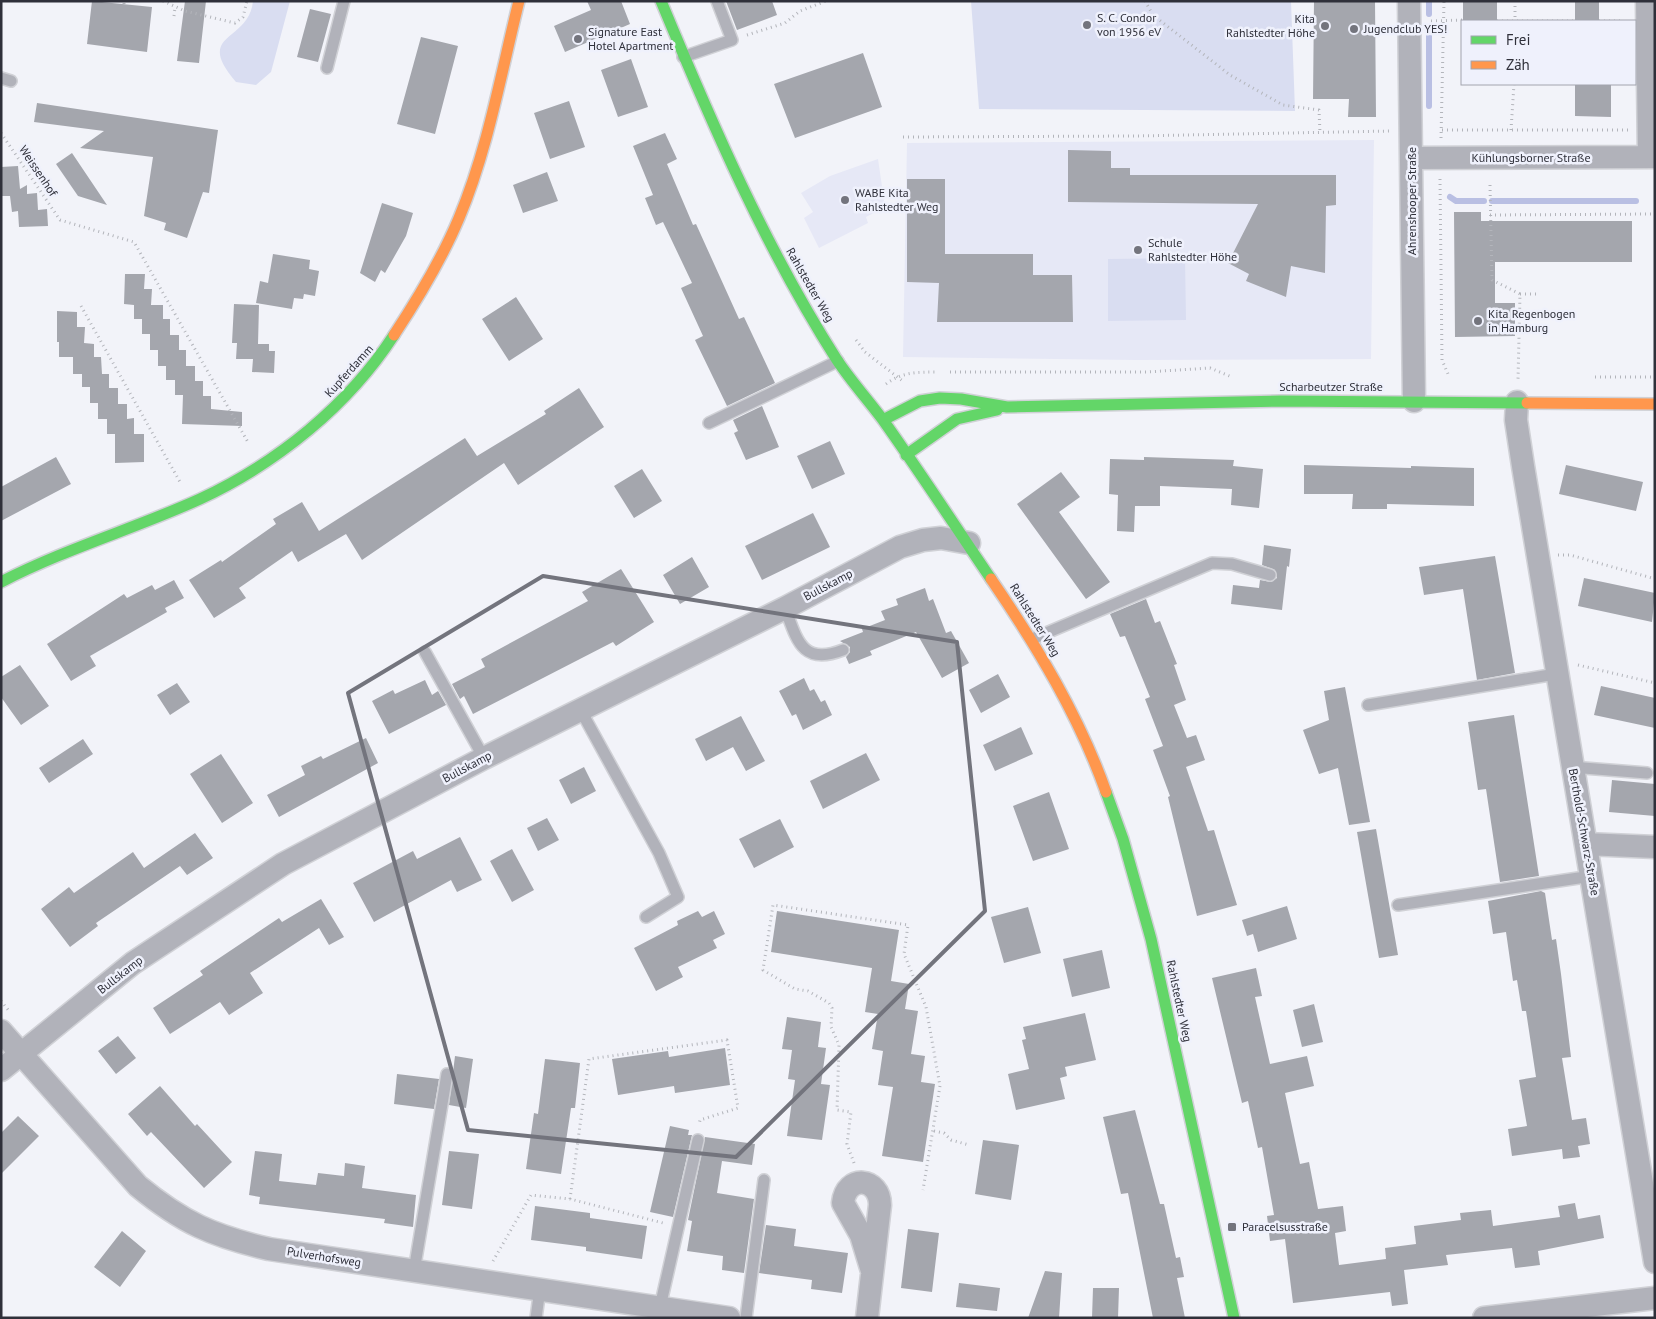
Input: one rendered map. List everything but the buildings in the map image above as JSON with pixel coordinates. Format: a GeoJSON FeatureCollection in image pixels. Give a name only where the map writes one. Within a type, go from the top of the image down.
{"type":"FeatureCollection","features":[{"type":"Feature","properties":{"kind":"street","name":"Kupferdamm"},"geometry":{"type":"LineString","coordinates":[[1,582],[41,561],[219,490],[285,449],[333,409],[359,383],[400,330],[429,279],[461,213],[474,172],[519,1]]}},
{"type":"Feature","properties":{"kind":"street","name":"Rahlstedter Weg"},"geometry":{"type":"LineString","coordinates":[[661,1],[683,57],[753,210],[838,361],[883,420],[969,543],[1032,639],[1081,732],[1101,776],[1123,839],[1151,939],[1234,1318]]}},
{"type":"Feature","properties":{"kind":"street","name":"Kühlungsborner Straße"},"geometry":{"type":"LineString","coordinates":[[1412,158],[1652,157],[1649,130],[1647,1]]}},
{"type":"Feature","properties":{"kind":"street","name":"Ahrenshooper Straße"},"geometry":{"type":"LineString","coordinates":[[1409,11],[1414,401]]}},
{"type":"Feature","properties":{"kind":"street","name":"Scharbeutzer Straße"},"geometry":{"type":"LineString","coordinates":[[883,420],[920,401],[940,398],[961,399],[1007,407],[1280,401],[1655,404]]}},
{"type":"Feature","properties":{"kind":"street","name":"Berthold-Schwarz-Straße"},"geometry":{"type":"LineString","coordinates":[[1517,402],[1517,427],[1538,558],[1655,1262]]}},
{"type":"Feature","properties":{"kind":"street","name":"Scharbeutzer Straße"},"geometry":{"type":"LineString","coordinates":[[906,455],[957,419],[1007,407]]}},
{"type":"Feature","properties":{"kind":"street","name":"Bullskamp"},"geometry":{"type":"LineString","coordinates":[[1,1070],[133,963],[275,869],[484,758],[785,608],[900,547],[932,538],[969,543]]}},
{"type":"Feature","properties":{"kind":"street"},"geometry":{"type":"LineString","coordinates":[[1586,844],[1655,847]]}},
{"type":"Feature","properties":{"kind":"street","name":"Pulverhofsweg"},"geometry":{"type":"LineString","coordinates":[[1,1031],[138,1186],[164,1208],[186,1221],[232,1240],[269,1249],[729,1318]]}},
{"type":"Feature","properties":{"kind":"street"},"geometry":{"type":"LineString","coordinates":[[867,1318],[872,1271]]}},
{"type":"Feature","properties":{"kind":"street"},"geometry":{"type":"LineString","coordinates":[[1484,1318],[1655,1298]]}},
{"type":"Feature","properties":{"kind":"lane"},"geometry":{"type":"LineString","coordinates":[[327,68],[344,1]]}},
{"type":"Feature","properties":{"kind":"lane"},"geometry":{"type":"LineString","coordinates":[[683,57],[732,40],[717,1]]}},
{"type":"Feature","properties":{"kind":"lane"},"geometry":{"type":"LineString","coordinates":[[709,423],[838,361]]}},
{"type":"Feature","properties":{"kind":"lane"},"geometry":{"type":"LineString","coordinates":[[1032,639],[1212,563],[1232,564],[1270,574]]}},
{"type":"Feature","properties":{"kind":"lane"},"geometry":{"type":"LineString","coordinates":[[785,608],[802,648],[808,652],[830,656],[843,650]]}},
{"type":"Feature","properties":{"kind":"lane"},"geometry":{"type":"LineString","coordinates":[[425,652],[484,758]]}},
{"type":"Feature","properties":{"kind":"lane"},"geometry":{"type":"LineString","coordinates":[[1368,706],[1556,670]]}},
{"type":"Feature","properties":{"kind":"lane"},"geometry":{"type":"LineString","coordinates":[[580,709],[658,853],[678,897],[646,917]]}},
{"type":"Feature","properties":{"kind":"lane"},"geometry":{"type":"LineString","coordinates":[[1572,767],[1647,773]]}},
{"type":"Feature","properties":{"kind":"lane"},"geometry":{"type":"LineString","coordinates":[[1398,905],[1592,876]]}},
{"type":"Feature","properties":{"kind":"lane"},"geometry":{"type":"LineString","coordinates":[[414,1271],[447,1074]]}},
{"type":"Feature","properties":{"kind":"lane"},"geometry":{"type":"LineString","coordinates":[[660,1307],[698,1140]]}},
{"type":"Feature","properties":{"kind":"lane"},"geometry":{"type":"LineString","coordinates":[[746,1318],[764,1180]]}},
{"type":"Feature","properties":{"kind":"lane"},"geometry":{"type":"LineString","coordinates":[[536,1318],[540,1289]]}},
{"type":"Feature","properties":{"kind":"path"},"geometry":{"type":"LineString","coordinates":[[163,1],[175,7],[214,19],[236,23],[242,17],[248,1]]}},
{"type":"Feature","properties":{"kind":"path"},"geometry":{"type":"LineString","coordinates":[[732,40],[785,23],[800,11],[826,1]]}},
{"type":"Feature","properties":{"kind":"path"},"geometry":{"type":"LineString","coordinates":[[1145,1],[1153,15],[1230,75],[1282,105],[1319,110],[1320,132]]}},
{"type":"Feature","properties":{"kind":"path"},"geometry":{"type":"LineString","coordinates":[[1444,1],[1440,158],[1442,360],[1448,374]]}},
{"type":"Feature","properties":{"kind":"path"},"geometry":{"type":"LineString","coordinates":[[1515,1],[1515,20]]}},
{"type":"Feature","properties":{"kind":"path"},"geometry":{"type":"LineString","coordinates":[[174,16],[175,7]]}},
{"type":"Feature","properties":{"kind":"path"},"geometry":{"type":"LineString","coordinates":[[1409,11],[1444,22],[1461,20]]}},
{"type":"Feature","properties":{"kind":"path"},"geometry":{"type":"LineString","coordinates":[[1511,130],[1514,85]]}},
{"type":"Feature","properties":{"kind":"path"},"geometry":{"type":"LineString","coordinates":[[903,137],[1126,136],[1412,130]]}},
{"type":"Feature","properties":{"kind":"path"},"geometry":{"type":"LineString","coordinates":[[1442,130],[1649,130]]}},
{"type":"Feature","properties":{"kind":"path","name":"Weissenhof"},"geometry":{"type":"LineString","coordinates":[[1,133],[60,220],[134,242],[251,446]]}},
{"type":"Feature","properties":{"kind":"path"},"geometry":{"type":"LineString","coordinates":[[1490,185],[1492,280],[1520,294],[1539,294]]}},
{"type":"Feature","properties":{"kind":"path"},"geometry":{"type":"LineString","coordinates":[[1490,215],[1655,214]]}},
{"type":"Feature","properties":{"kind":"path"},"geometry":{"type":"LineString","coordinates":[[1517,402],[1520,294]]}},
{"type":"Feature","properties":{"kind":"path"},"geometry":{"type":"LineString","coordinates":[[81,306],[184,489]]}},
{"type":"Feature","properties":{"kind":"path"},"geometry":{"type":"LineString","coordinates":[[850,332],[865,352],[912,388]]}},
{"type":"Feature","properties":{"kind":"path"},"geometry":{"type":"LineString","coordinates":[[949,372],[1147,372],[1210,368]]}},
{"type":"Feature","properties":{"kind":"path"},"geometry":{"type":"LineString","coordinates":[[889,382],[897,376],[910,372],[940,372]]}},
{"type":"Feature","properties":{"kind":"path"},"geometry":{"type":"LineString","coordinates":[[1538,558],[1552,555],[1570,556],[1652,578]]}},
{"type":"Feature","properties":{"kind":"path"},"geometry":{"type":"LineString","coordinates":[[1556,670],[1571,664],[1587,666],[1655,683]]}},
{"type":"Feature","properties":{"kind":"path"},"geometry":{"type":"LineString","coordinates":[[856,1171],[847,1144],[851,1112],[837,1110],[839,1045],[831,1027],[832,1008],[829,1004],[808,991],[795,989],[763,970],[773,905],[908,925],[904,954],[926,1007],[940,1086],[923,1190]]}},
{"type":"Feature","properties":{"kind":"path"},"geometry":{"type":"LineString","coordinates":[[570,1199],[589,1059],[727,1040],[738,1108],[700,1120],[698,1140]]}},
{"type":"Feature","properties":{"kind":"path"},"geometry":{"type":"LineString","coordinates":[[934,1132],[944,1133],[951,1140],[969,1145]]}},
{"type":"Feature","properties":{"kind":"path"},"geometry":{"type":"LineString","coordinates":[[491,1263],[531,1195],[570,1199],[679,1228]]}},
{"type":"Feature","properties":{"kind":"highlighted area"},"geometry":{"type":"Polygon","coordinates":[[[543,576],[957,642],[985,911],[736,1157],[468,1130],[348,693],[543,576]]]}},
{"type":"Feature","properties":{"kind":"shaded area"},"geometry":{"type":"Polygon","coordinates":[[[253,1],[290,1],[271,72],[256,85],[236,82],[224,66],[220,54],[221,45],[243,24],[249,14],[253,1]]]}},
{"type":"Feature","properties":{"kind":"shaded area"},"geometry":{"type":"Polygon","coordinates":[[[971,1],[1291,1],[1295,111],[979,109],[971,1]]]}},
{"type":"Feature","properties":{"kind":"shaded area","name":"Schule Rahlstedter Höhe"},"geometry":{"type":"Polygon","coordinates":[[[1374,140],[1371,359],[1136,360],[903,357],[907,143],[1374,140]]]}},
{"type":"Feature","properties":{"kind":"shaded area","name":"WABE Kita Rahlstedter Weg"},"geometry":{"type":"Polygon","coordinates":[[[878,159],[885,207],[866,217],[868,223],[819,248],[804,218],[813,212],[801,193],[830,176],[878,159]]]}},
{"type":"Feature","properties":{"kind":"shaded area"},"geometry":{"type":"Polygon","coordinates":[[[1185,258],[1186,320],[1108,321],[1108,259],[1185,258]]]}},
{"type":"Feature","properties":{"kind":"waterway"},"geometry":{"type":"LineString","coordinates":[[1429,1],[1429,14]]}},
{"type":"Feature","properties":{"kind":"waterway"},"geometry":{"type":"LineString","coordinates":[[1429,29],[1429,106]]}},
{"type":"Feature","properties":{"kind":"waterway"},"geometry":{"type":"LineString","coordinates":[[1450,197],[1456,201],[1484,201]]}},
{"type":"Feature","properties":{"kind":"waterway"},"geometry":{"type":"LineString","coordinates":[[1492,201],[1636,201]]}},
{"type":"Feature","properties":{"kind":"traffic: fast"},"geometry":{"type":"LineString","coordinates":[[661,1],[720,139],[786,274],[837,360],[883,420],[991,579]]}},
{"type":"Feature","properties":{"kind":"traffic: fast"},"geometry":{"type":"LineString","coordinates":[[1,582],[51,559],[150,520],[229,485],[283,450],[333,409],[376,361],[394,335]]}},
{"type":"Feature","properties":{"kind":"traffic: fast"},"geometry":{"type":"LineString","coordinates":[[883,420],[920,401],[940,398],[961,399],[1007,407],[1280,401],[1527,403]]}},
{"type":"Feature","properties":{"kind":"traffic: fast"},"geometry":{"type":"LineString","coordinates":[[906,455],[957,419],[997,410]]}},
{"type":"Feature","properties":{"kind":"traffic: fast"},"geometry":{"type":"LineString","coordinates":[[1106,792],[1123,839],[1151,939],[1234,1318]]}},
{"type":"Feature","properties":{"kind":"traffic: slow"},"geometry":{"type":"LineString","coordinates":[[394,335],[438,263],[469,192],[486,138],[519,1]]}},
{"type":"Feature","properties":{"kind":"traffic: slow"},"geometry":{"type":"LineString","coordinates":[[1527,403],[1655,404]]}},
{"type":"Feature","properties":{"kind":"traffic: slow"},"geometry":{"type":"LineString","coordinates":[[991,579],[1025,630],[1056,682],[1083,736],[1106,792]]}},
{"type":"Feature","properties":{"kind":"place","name":"S. C. Condor von 1956 eV"},"geometry":{"type":"Point","coordinates":[1087,25]}},
{"type":"Feature","properties":{"kind":"place","name":"Kita Rahlstedter Höhe"},"geometry":{"type":"Point","coordinates":[1325,26]}},
{"type":"Feature","properties":{"kind":"place","name":"Jugendclub YES!"},"geometry":{"type":"Point","coordinates":[1354,29]}},
{"type":"Feature","properties":{"kind":"place","name":"Signature East Hotel Apartment"},"geometry":{"type":"Point","coordinates":[578,39]}},
{"type":"Feature","properties":{"kind":"place","name":"WABE Kita Rahlstedter Weg"},"geometry":{"type":"Point","coordinates":[845,200]}},
{"type":"Feature","properties":{"kind":"place","name":"Schule Rahlstedter Höhe"},"geometry":{"type":"Point","coordinates":[1138,250]}},
{"type":"Feature","properties":{"kind":"place","name":"Kita Regenbogen in Hamburg"},"geometry":{"type":"Point","coordinates":[1478,321]}},
{"type":"Feature","properties":{"kind":"place","name":"Paracelsusstraße"},"geometry":{"type":"Point","coordinates":[1232,1227]}}]}
